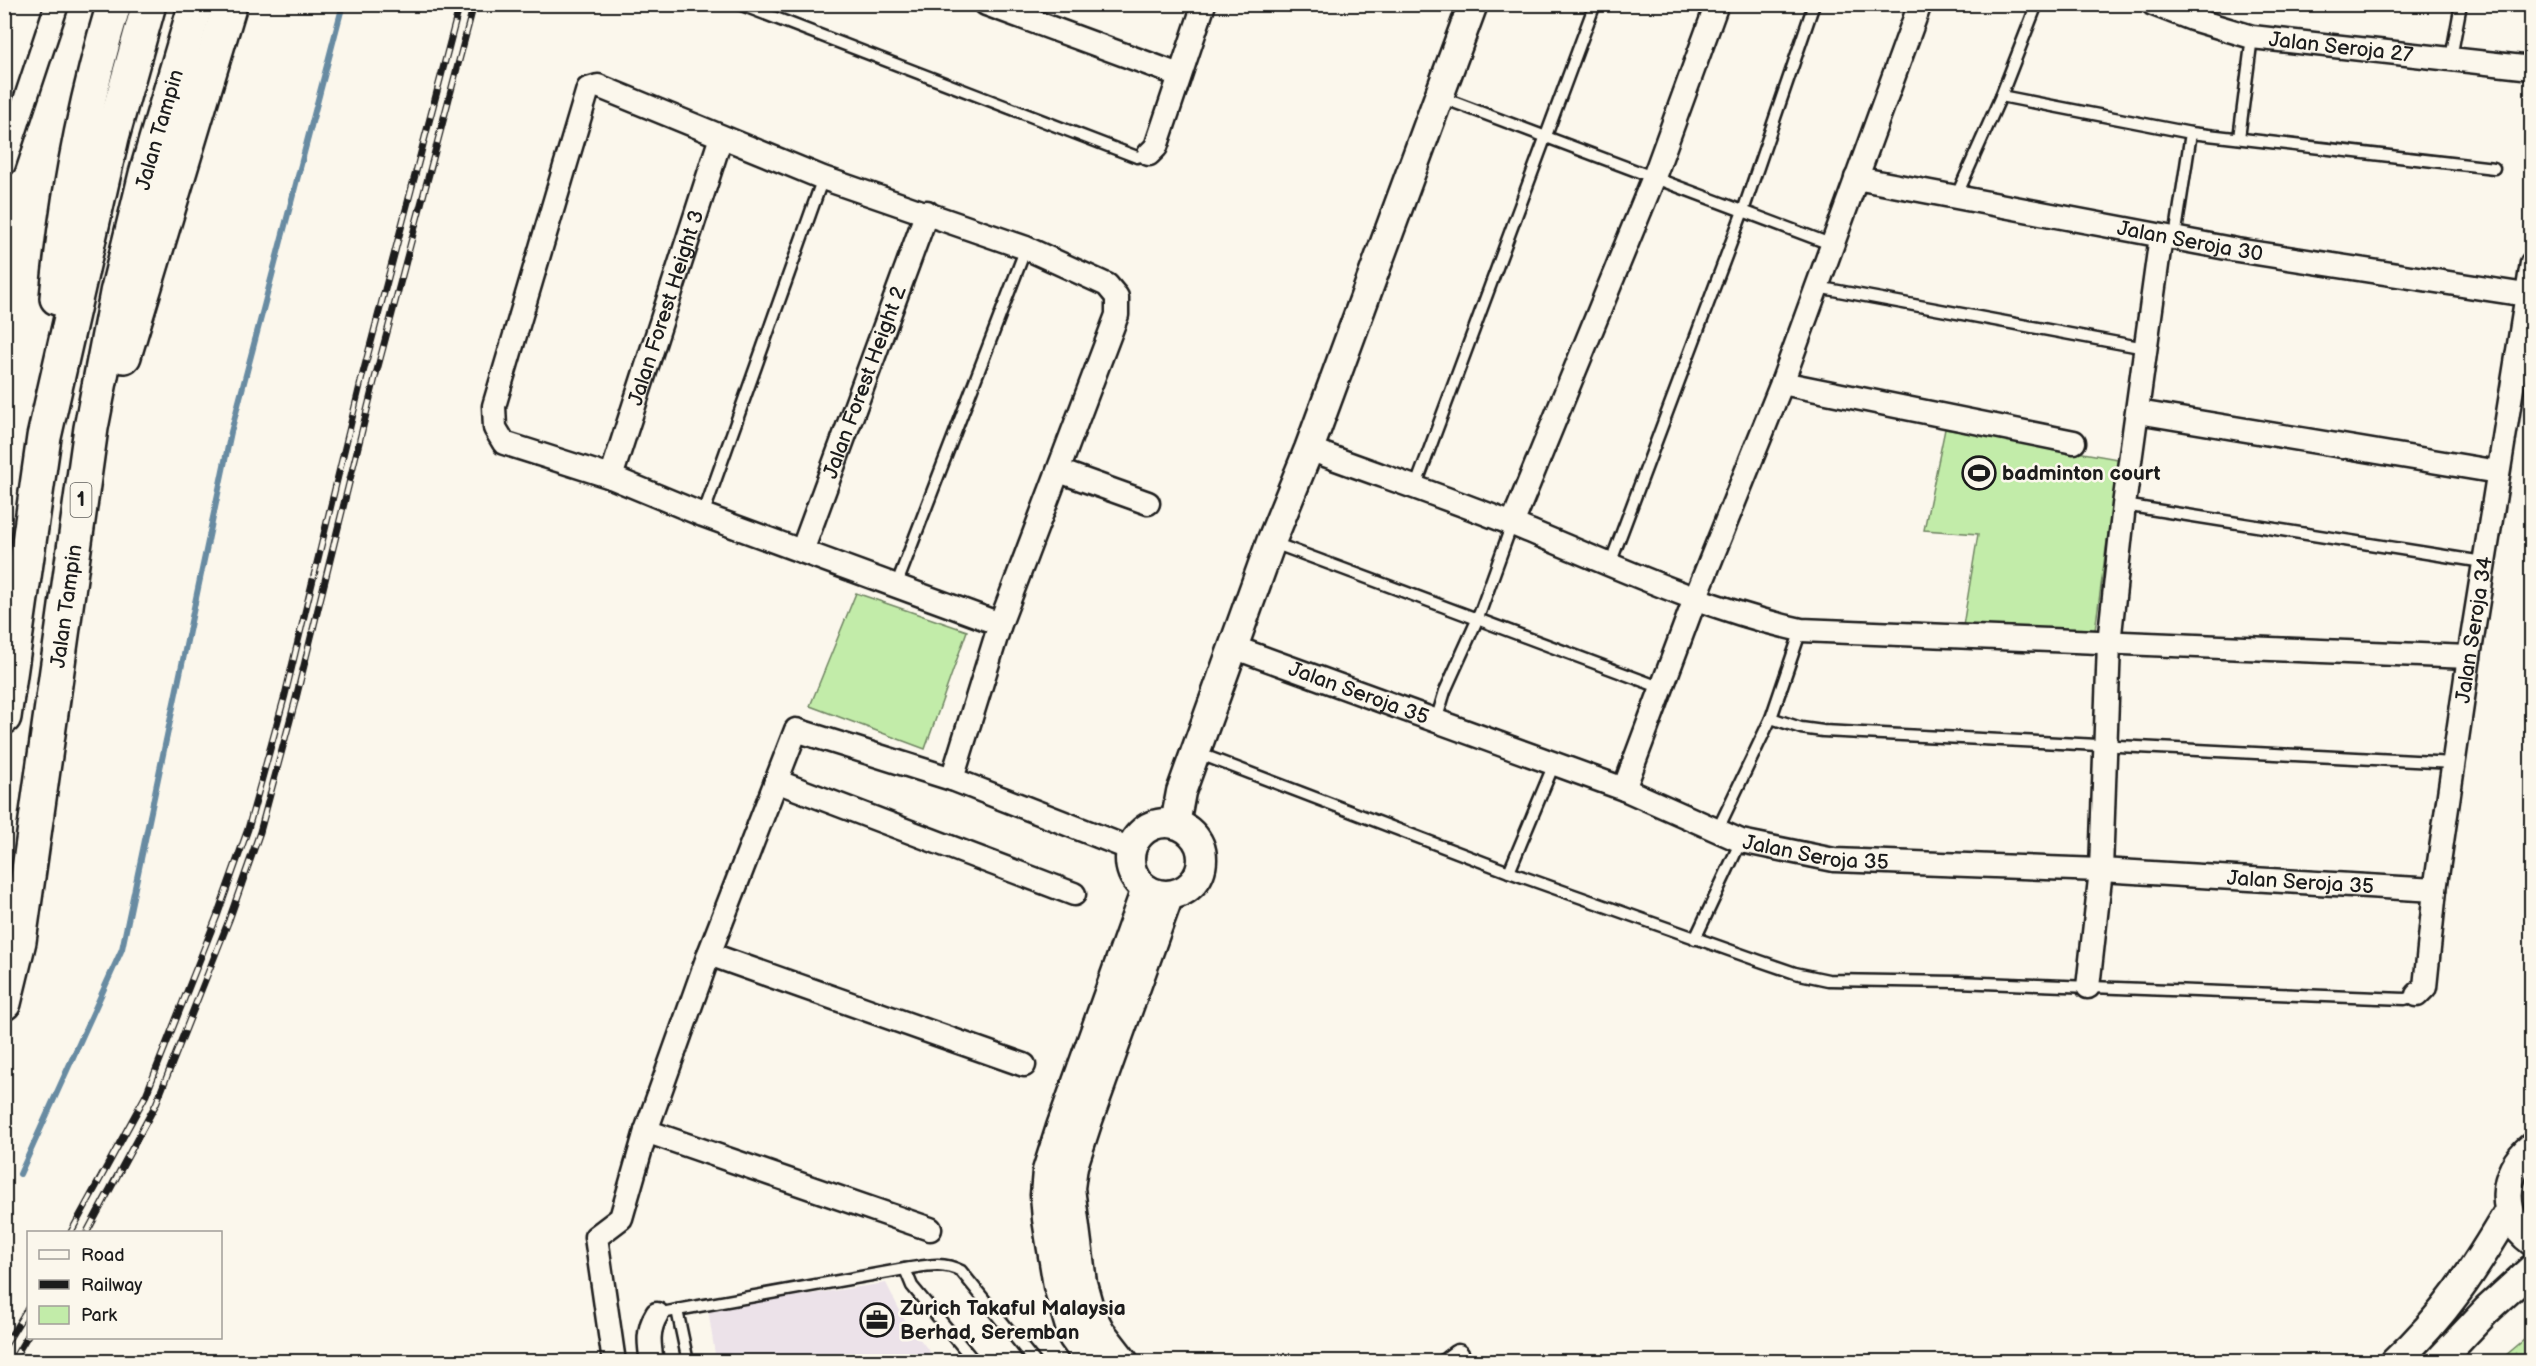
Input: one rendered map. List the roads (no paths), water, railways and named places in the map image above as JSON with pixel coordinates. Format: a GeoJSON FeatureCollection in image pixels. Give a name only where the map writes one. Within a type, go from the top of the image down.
{"type":"FeatureCollection","features":[{"type":"Feature","properties":{"kind":"highway"},"geometry":{"type":"LineString","coordinates":[[44,437],[63,238],[97,60],[114,4]]}},
{"type":"Feature","properties":{"kind":"highway","name":"Jalan Tampin"},"geometry":{"type":"LineString","coordinates":[[4,717],[14,608],[44,437],[112,137],[149,4]]}},
{"type":"Feature","properties":{"kind":"highway","name":"Jalan Tampin"},"geometry":{"type":"LineString","coordinates":[[4,1002],[19,941],[91,428],[117,293],[146,174],[196,4]]}},
{"type":"Feature","properties":{"kind":"highway"},"geometry":{"type":"LineString","coordinates":[[91,428],[108,407],[230,4]]}},
{"type":"Feature","properties":{"kind":"street"},"geometry":{"type":"LineString","coordinates":[[4,164],[57,4]]}},
{"type":"Feature","properties":{"kind":"street"},"geometry":{"type":"LineString","coordinates":[[1149,154],[1156,147],[1204,4]]}},
{"type":"Feature","properties":{"kind":"street"},"geometry":{"type":"LineString","coordinates":[[1175,824],[1181,792],[1271,542],[1309,449],[1473,4]]}},
{"type":"Feature","properties":{"kind":"street"},"geometry":{"type":"LineString","coordinates":[[1512,524],[1654,177],[1717,4]]}},
{"type":"Feature","properties":{"kind":"street"},"geometry":{"type":"LineString","coordinates":[[1624,789],[1695,599],[1782,383],[1920,4]]}},
{"type":"Feature","properties":{"kind":"street","name":"Jalan Seroja 27"},"geometry":{"type":"LineString","coordinates":[[2153,4],[2192,19],[2252,37],[2532,68]]}},
{"type":"Feature","properties":{"kind":"street"},"geometry":{"type":"LineString","coordinates":[[1000,7],[1179,75]]}},
{"type":"Feature","properties":{"kind":"street"},"geometry":{"type":"LineString","coordinates":[[952,779],[1000,624],[1117,315],[1117,297],[1107,285],[1026,248],[823,178],[598,86],[591,87],[586,92],[494,406],[495,428],[504,443],[611,477],[703,515],[1000,624]]}},
{"type":"Feature","properties":{"kind":"street","name":"Jalan Forest Height 3"},"geometry":{"type":"LineString","coordinates":[[611,477],[721,137]]}},
{"type":"Feature","properties":{"kind":"street","name":"Jalan Seroja 30"},"geometry":{"type":"LineString","coordinates":[[1856,178],[2237,250],[2526,295]]}},
{"type":"Feature","properties":{"kind":"street","name":"Jalan Forest Height 2"},"geometry":{"type":"LineString","coordinates":[[802,551],[927,212]]}},
{"type":"Feature","properties":{"kind":"street"},"geometry":{"type":"LineString","coordinates":[[2088,987],[2101,870],[2109,643],[2124,505],[2145,348],[2168,237]]}},
{"type":"Feature","properties":{"kind":"street","name":"Jalan Seroja 34"},"geometry":{"type":"LineString","coordinates":[[2417,995],[2425,987],[2435,890],[2483,562],[2532,263]]}},
{"type":"Feature","properties":{"kind":"street"},"geometry":{"type":"LineString","coordinates":[[1782,383],[2074,442]]}},
{"type":"Feature","properties":{"kind":"street"},"geometry":{"type":"LineString","coordinates":[[2138,412],[2498,472]]}},
{"type":"Feature","properties":{"kind":"street"},"geometry":{"type":"LineString","coordinates":[[1309,449],[1512,524],[1695,599],[1766,622],[1801,630],[2469,657]]}},
{"type":"Feature","properties":{"kind":"street"},"geometry":{"type":"LineString","coordinates":[[1059,471],[1148,503]]}},
{"type":"Feature","properties":{"kind":"street","name":"Jalan Seroja 35"},"geometry":{"type":"LineString","coordinates":[[1233,647],[1624,789],[1741,841],[1834,860],[2101,870],[2435,890]]}},
{"type":"Feature","properties":{"kind":"street"},"geometry":{"type":"LineString","coordinates":[[614,1362],[596,1237],[621,1218],[646,1131],[709,954],[796,730],[952,779],[1131,849]]}},
{"type":"Feature","properties":{"kind":"street"},"geometry":{"type":"LineString","coordinates":[[776,782],[1074,894]]}},
{"type":"Feature","properties":{"kind":"street"},"geometry":{"type":"LineString","coordinates":[[1175,824],[1194,836],[1202,856],[1201,867],[1190,886],[1180,892],[1158,892],[1132,872],[1131,849],[1136,839],[1153,825],[1175,824]]}},
{"type":"Feature","properties":{"kind":"street"},"geometry":{"type":"LineString","coordinates":[[1091,1362],[1073,1336],[1058,1286],[1047,1211],[1047,1171],[1060,1127],[1158,892]]}},
{"type":"Feature","properties":{"kind":"street"},"geometry":{"type":"LineString","coordinates":[[1124,1362],[1100,1331],[1090,1312],[1082,1283],[1070,1188],[1073,1166],[1158,892]]}},
{"type":"Feature","properties":{"kind":"street"},"geometry":{"type":"LineString","coordinates":[[709,954],[1024,1065]]}},
{"type":"Feature","properties":{"kind":"street"},"geometry":{"type":"LineString","coordinates":[[646,1131],[930,1228]]}},
{"type":"Feature","properties":{"kind":"street"},"geometry":{"type":"LineString","coordinates":[[2532,1148],[2514,1166],[2508,1180],[2507,1196],[2509,1211],[2515,1225],[2532,1241]]}},
{"type":"Feature","properties":{"kind":"street"},"geometry":{"type":"LineString","coordinates":[[2395,1362],[2427,1332],[2462,1288],[2509,1211]]}},
{"type":"Feature","properties":{"kind":"street"},"geometry":{"type":"LineString","coordinates":[[2438,1362],[2532,1269]]}},
{"type":"Feature","properties":{"kind":"street"},"geometry":{"type":"LineString","coordinates":[[2473,1325],[2506,1304],[2532,1292]]}},
{"type":"Feature","properties":{"kind":"street"},"geometry":{"type":"LineString","coordinates":[[652,1362],[649,1345],[650,1325],[667,1312]]}},
{"type":"Feature","properties":{"kind":"lane"},"geometry":{"type":"LineString","coordinates":[[739,4],[1137,157],[1149,154]]}},
{"type":"Feature","properties":{"kind":"lane"},"geometry":{"type":"LineString","coordinates":[[1415,488],[1594,4]]}},
{"type":"Feature","properties":{"kind":"lane"},"geometry":{"type":"LineString","coordinates":[[1610,564],[1743,211],[1814,4]]}},
{"type":"Feature","properties":{"kind":"lane"},"geometry":{"type":"LineString","coordinates":[[1956,197],[2001,96],[2037,4]]}},
{"type":"Feature","properties":{"kind":"lane"},"geometry":{"type":"LineString","coordinates":[[2451,58],[2461,4]]}},
{"type":"Feature","properties":{"kind":"lane"},"geometry":{"type":"LineString","coordinates":[[2239,138],[2252,37]]}},
{"type":"Feature","properties":{"kind":"lane"},"geometry":{"type":"LineString","coordinates":[[1438,96],[1833,245]]}},
{"type":"Feature","properties":{"kind":"lane"},"geometry":{"type":"LineString","coordinates":[[2001,96],[2191,133],[2494,168]]}},
{"type":"Feature","properties":{"kind":"lane"},"geometry":{"type":"LineString","coordinates":[[2168,237],[2191,133]]}},
{"type":"Feature","properties":{"kind":"lane"},"geometry":{"type":"LineString","coordinates":[[703,515],[823,178]]}},
{"type":"Feature","properties":{"kind":"lane"},"geometry":{"type":"LineString","coordinates":[[896,586],[1026,248]]}},
{"type":"Feature","properties":{"kind":"lane"},"geometry":{"type":"LineString","coordinates":[[1817,287],[2145,348]]}},
{"type":"Feature","properties":{"kind":"lane"},"geometry":{"type":"LineString","coordinates":[[2124,505],[2483,562]]}},
{"type":"Feature","properties":{"kind":"lane"},"geometry":{"type":"LineString","coordinates":[[1436,721],[1445,692],[1478,618],[1512,524]]}},
{"type":"Feature","properties":{"kind":"lane"},"geometry":{"type":"LineString","coordinates":[[1271,542],[1662,687]]}},
{"type":"Feature","properties":{"kind":"lane"},"geometry":{"type":"LineString","coordinates":[[1717,831],[1771,718],[1801,630]]}},
{"type":"Feature","properties":{"kind":"lane"},"geometry":{"type":"LineString","coordinates":[[1771,718],[1801,728],[1823,731],[2454,764]]}},
{"type":"Feature","properties":{"kind":"lane"},"geometry":{"type":"LineString","coordinates":[[1195,752],[1509,872],[1695,939],[1795,973],[1828,980],[2405,999],[2417,995]]}},
{"type":"Feature","properties":{"kind":"lane"},"geometry":{"type":"LineString","coordinates":[[1509,872],[1554,764]]}},
{"type":"Feature","properties":{"kind":"lane"},"geometry":{"type":"LineString","coordinates":[[1695,939],[1741,841]]}},
{"type":"Feature","properties":{"kind":"lane"},"geometry":{"type":"LineString","coordinates":[[688,1362],[667,1312],[939,1263],[951,1265],[961,1271],[1035,1362]]}},
{"type":"Feature","properties":{"kind":"lane"},"geometry":{"type":"LineString","coordinates":[[905,1269],[912,1286],[975,1362]]}},
{"type":"Feature","properties":{"kind":"waterway"},"geometry":{"type":"LineString","coordinates":[[20,1174],[122,949],[231,432],[343,4]]}},
{"type":"Feature","properties":{"kind":"railway"},"geometry":{"type":"LineString","coordinates":[[72,1231],[146,1095],[217,916],[248,829],[285,695],[363,373],[460,4]]}},
{"type":"Feature","properties":{"kind":"railway"},"geometry":{"type":"LineString","coordinates":[[88,1231],[156,1104],[229,920],[260,832],[296,698],[375,378],[474,4]]}},
{"type":"Feature","properties":{"kind":"railway"},"geometry":{"type":"LineString","coordinates":[[4,1347],[27,1310]]}},
{"type":"Feature","properties":{"kind":"railway"},"geometry":{"type":"LineString","coordinates":[[12,1362],[27,1337]]}},
{"type":"Feature","properties":{"kind":"place","name":"badminton court"},"geometry":{"type":"Point","coordinates":[1979,473]}},
{"type":"Feature","properties":{"kind":"place","name":"Zurich Takaful Malaysia Berhad, Seremban"},"geometry":{"type":"Point","coordinates":[877,1320]}}]}
